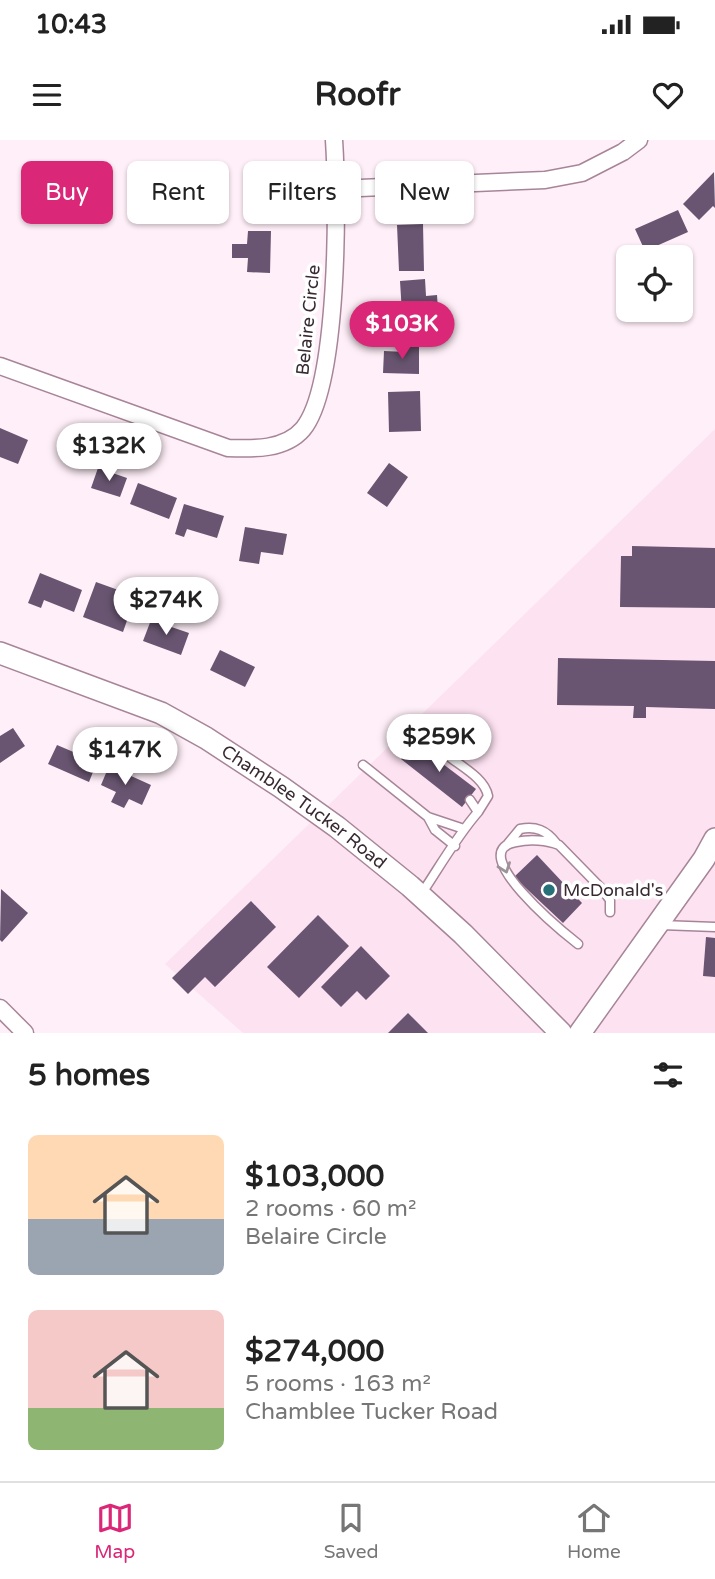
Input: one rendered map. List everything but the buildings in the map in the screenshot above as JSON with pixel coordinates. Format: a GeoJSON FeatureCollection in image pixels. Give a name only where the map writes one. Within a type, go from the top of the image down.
{"type":"FeatureCollection","features":[{"type":"Feature","properties":{"kind":"main road","name":"Chamblee Tucker Road"},"geometry":{"type":"LineString","coordinates":[[0,653],[148,708],[206,738],[337,827],[420,895],[463,934],[561,1033]]}},
{"type":"Feature","properties":{"kind":"main road"},"geometry":{"type":"LineString","coordinates":[[580,1033],[704,859],[715,838]]}},
{"type":"Feature","properties":{"kind":"street","name":"Belaire Circle"},"geometry":{"type":"LineString","coordinates":[[334,140],[335,161]]}},
{"type":"Feature","properties":{"kind":"street"},"geometry":{"type":"LineString","coordinates":[[361,188],[557,178],[582,173],[623,152],[639,140]]}},
{"type":"Feature","properties":{"kind":"street","name":"Belaire Circle"},"geometry":{"type":"LineString","coordinates":[[0,366],[228,448],[257,449],[283,443],[302,430],[313,412],[321,387],[330,333],[335,224]]}},
{"type":"Feature","properties":{"kind":"street"},"geometry":{"type":"LineString","coordinates":[[0,1007],[25,1033]]}},
{"type":"Feature","properties":{"kind":"lane"},"geometry":{"type":"LineString","coordinates":[[404,747],[402,736],[407,726],[415,722],[427,723],[442,752],[474,775],[487,790],[488,796],[420,895]]}},
{"type":"Feature","properties":{"kind":"lane"},"geometry":{"type":"LineString","coordinates":[[363,765],[428,817],[464,829]]}},
{"type":"Feature","properties":{"kind":"lane"},"geometry":{"type":"LineString","coordinates":[[470,800],[478,812]]}},
{"type":"Feature","properties":{"kind":"lane"},"geometry":{"type":"LineString","coordinates":[[428,817],[435,830],[454,846]]}},
{"type":"Feature","properties":{"kind":"lane"},"geometry":{"type":"LineString","coordinates":[[578,944],[508,878],[501,854],[520,829],[533,827],[549,833],[602,889],[610,900],[610,912]]}},
{"type":"Feature","properties":{"kind":"lane"},"geometry":{"type":"LineString","coordinates":[[506,846],[522,841],[552,842],[558,845]]}},
{"type":"Feature","properties":{"kind":"lane"},"geometry":{"type":"LineString","coordinates":[[658,925],[715,927]]}},
{"type":"Feature","properties":{"kind":"shaded area"},"geometry":{"type":"Polygon","coordinates":[[[715,429],[715,1033],[243,1033],[165,964],[715,429]]]}},
{"type":"Feature","properties":{"kind":"place","name":"McDonald's"},"geometry":{"type":"Point","coordinates":[549,890]}}]}
